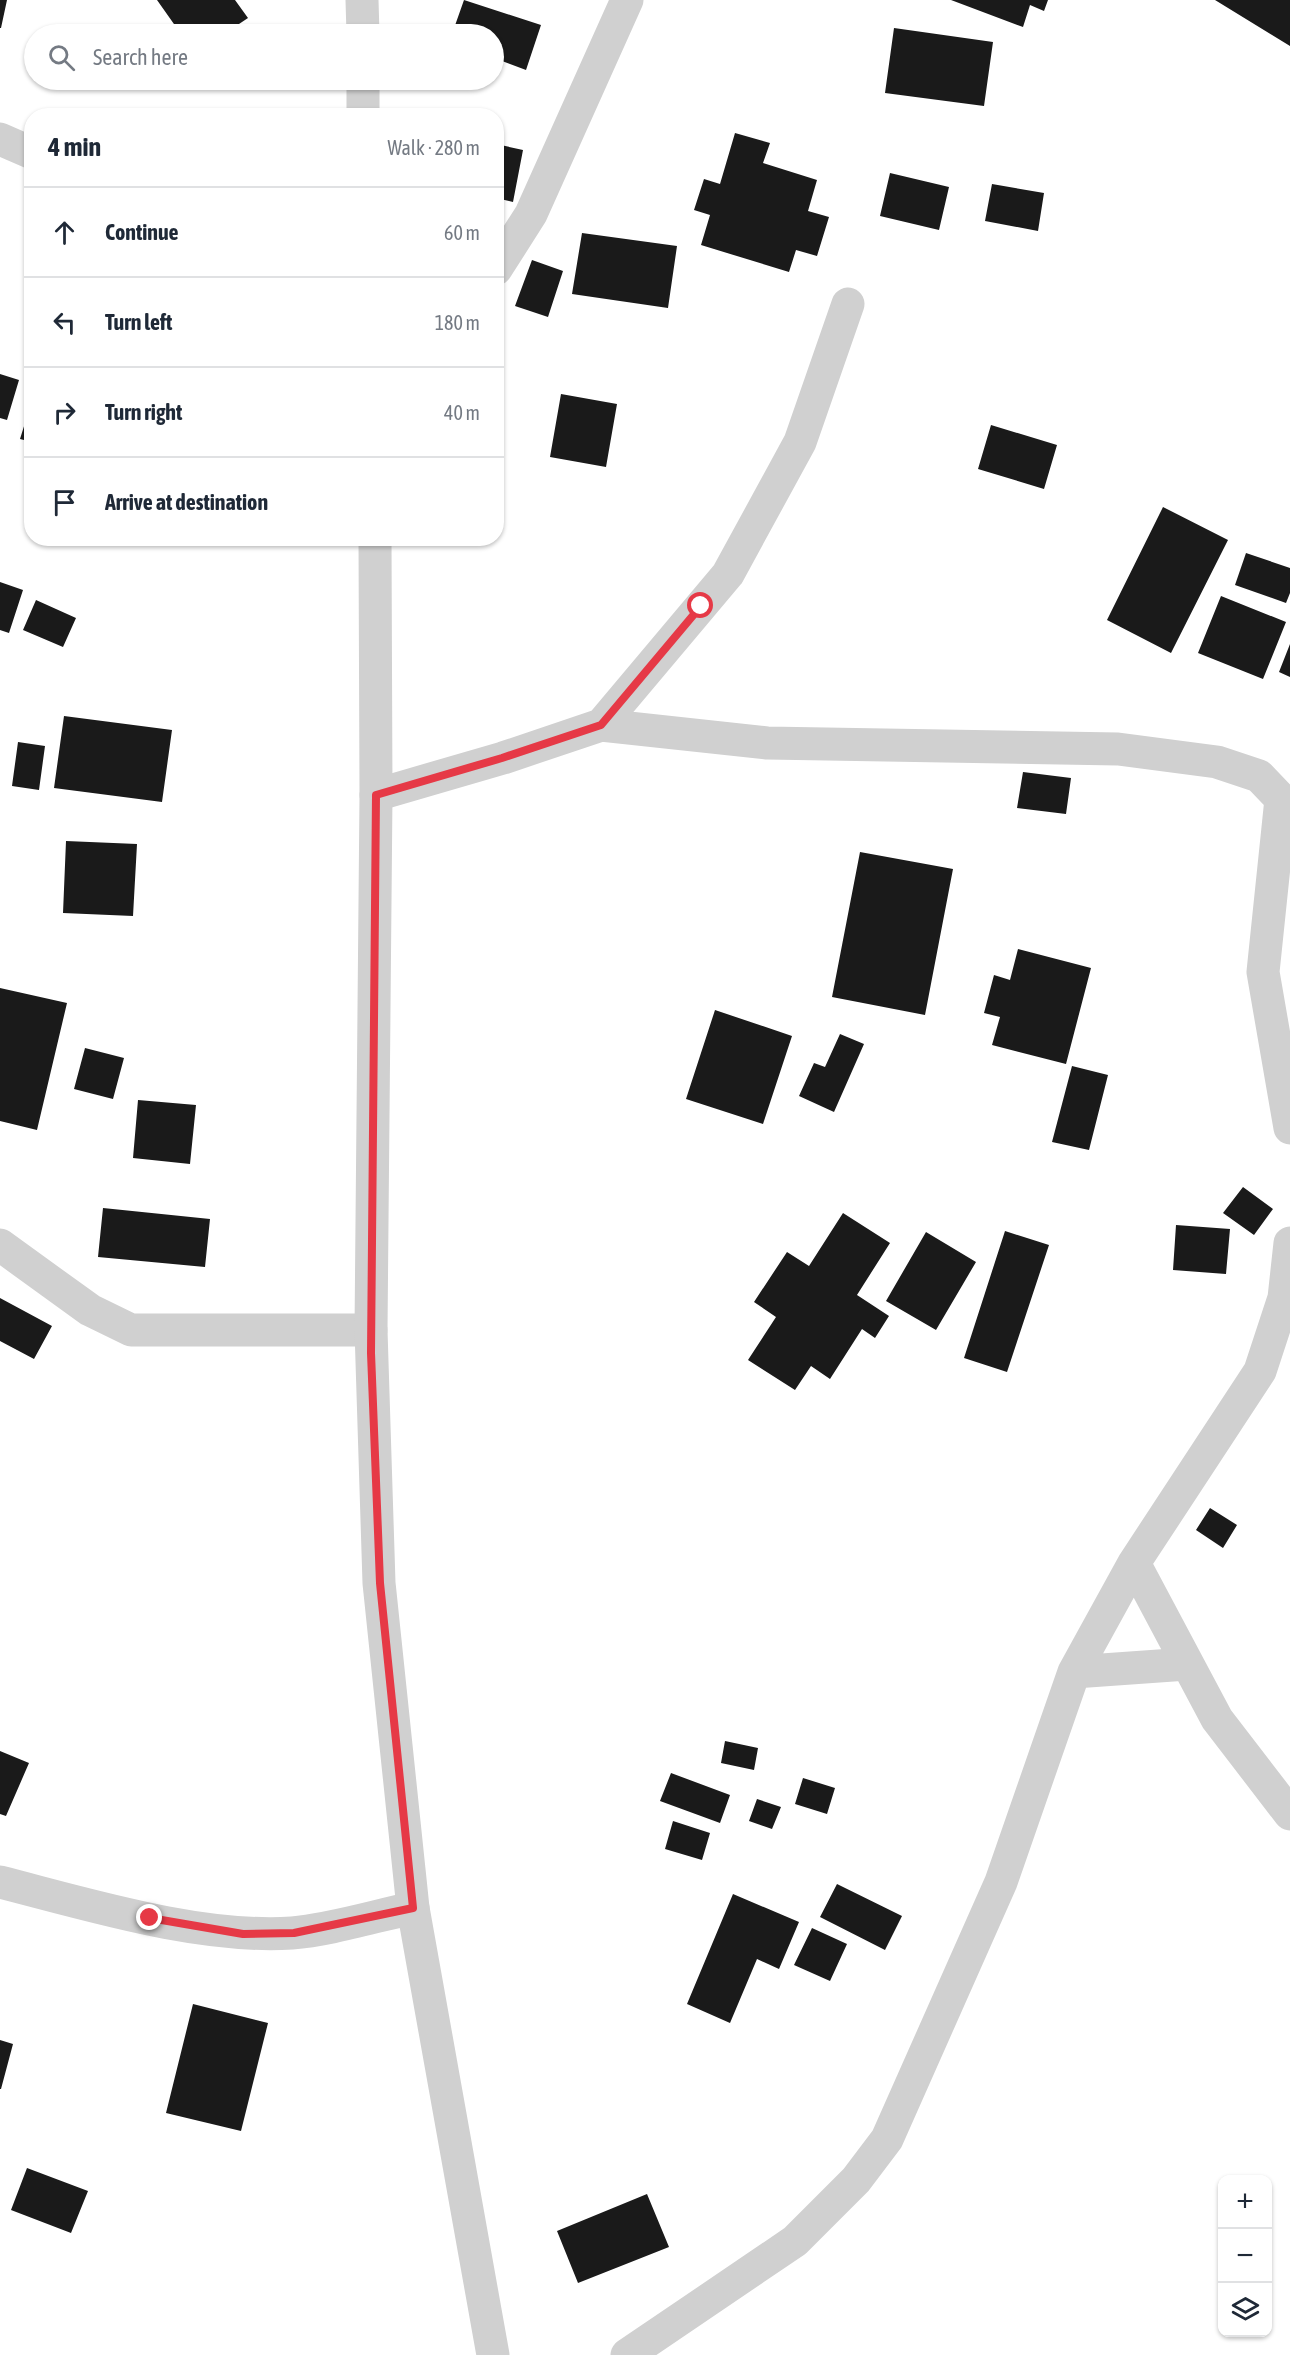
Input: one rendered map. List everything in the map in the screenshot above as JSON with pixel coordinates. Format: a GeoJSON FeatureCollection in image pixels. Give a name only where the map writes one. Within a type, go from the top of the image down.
{"type":"FeatureCollection","features":[{"type":"Feature","properties":{"kind":"street"},"geometry":{"type":"LineString","coordinates":[[362,0],[363,24]]}},
{"type":"Feature","properties":{"kind":"street"},"geometry":{"type":"LineString","coordinates":[[504,256],[531,214],[627,0]]}},
{"type":"Feature","properties":{"kind":"street"},"geometry":{"type":"LineString","coordinates":[[363,90],[363,108]]}},
{"type":"Feature","properties":{"kind":"street"},"geometry":{"type":"LineString","coordinates":[[0,139],[24,150]]}},
{"type":"Feature","properties":{"kind":"street"},"geometry":{"type":"LineString","coordinates":[[601,725],[728,574],[800,442],[848,304]]}},
{"type":"Feature","properties":{"kind":"street"},"geometry":{"type":"LineString","coordinates":[[375,546],[376,795],[370,1330],[380,1583],[413,1908],[493,2355]]}},
{"type":"Feature","properties":{"kind":"street"},"geometry":{"type":"LineString","coordinates":[[376,795],[502,758],[601,725],[767,742],[1118,748],[1217,762],[1259,776],[1281,799],[1263,972],[1290,1128]]}},
{"type":"Feature","properties":{"kind":"street"},"geometry":{"type":"LineString","coordinates":[[627,2355],[795,2241],[856,2181],[887,2139],[1001,1882],[1074,1672],[1134,1563],[1260,1371],[1284,1298],[1290,1243]]}},
{"type":"Feature","properties":{"kind":"street"},"geometry":{"type":"LineString","coordinates":[[0,1245],[90,1310],[131,1330],[370,1330]]}},
{"type":"Feature","properties":{"kind":"street"},"geometry":{"type":"LineString","coordinates":[[1134,1563],[1217,1719],[1290,1814]]}},
{"type":"Feature","properties":{"kind":"street"},"geometry":{"type":"LineString","coordinates":[[1074,1672],[1187,1664]]}},
{"type":"Feature","properties":{"kind":"street"},"geometry":{"type":"LineString","coordinates":[[0,1882],[127,1914],[243,1934],[294,1933],[413,1908]]}},
{"type":"Feature","properties":{"kind":"building"},"geometry":{"type":"Polygon","coordinates":[[[0,0],[7,0],[1,28],[0,28],[0,0]]]}},
{"type":"Feature","properties":{"kind":"building"},"geometry":{"type":"Polygon","coordinates":[[[157,0],[235,0],[248,18],[239,24],[174,24],[157,0]]]}},
{"type":"Feature","properties":{"kind":"building"},"geometry":{"type":"Polygon","coordinates":[[[464,0],[541,25],[526,70],[504,62],[504,24],[456,24],[464,0]]]}},
{"type":"Feature","properties":{"kind":"building"},"geometry":{"type":"Polygon","coordinates":[[[951,0],[1048,0],[1044,11],[1030,5],[1023,27],[951,0]]]}},
{"type":"Feature","properties":{"kind":"building"},"geometry":{"type":"Polygon","coordinates":[[[1215,0],[1290,0],[1290,46],[1215,0]]]}},
{"type":"Feature","properties":{"kind":"building"},"geometry":{"type":"Polygon","coordinates":[[[894,28],[993,42],[984,106],[885,93],[894,28]]]}},
{"type":"Feature","properties":{"kind":"building"},"geometry":{"type":"Polygon","coordinates":[[[735,133],[770,143],[763,163],[817,180],[808,211],[829,217],[817,256],[796,250],[789,272],[701,245],[710,215],[694,210],[704,179],[720,184],[735,133]]]}},
{"type":"Feature","properties":{"kind":"building"},"geometry":{"type":"Polygon","coordinates":[[[504,146],[523,150],[513,202],[504,200],[504,146]]]}},
{"type":"Feature","properties":{"kind":"building"},"geometry":{"type":"Polygon","coordinates":[[[890,173],[949,187],[939,230],[880,216],[890,173]]]}},
{"type":"Feature","properties":{"kind":"building"},"geometry":{"type":"Polygon","coordinates":[[[992,184],[1044,193],[1038,231],[985,221],[992,184]]]}},
{"type":"Feature","properties":{"kind":"building"},"geometry":{"type":"Polygon","coordinates":[[[582,233],[677,246],[668,308],[572,294],[582,233]]]}},
{"type":"Feature","properties":{"kind":"building"},"geometry":{"type":"Polygon","coordinates":[[[532,260],[563,271],[548,317],[515,306],[532,260]]]}},
{"type":"Feature","properties":{"kind":"building"},"geometry":{"type":"Polygon","coordinates":[[[0,374],[19,380],[7,420],[0,418],[0,374]]]}},
{"type":"Feature","properties":{"kind":"building"},"geometry":{"type":"Polygon","coordinates":[[[561,394],[617,404],[606,467],[550,457],[561,394]]]}},
{"type":"Feature","properties":{"kind":"building"},"geometry":{"type":"Polygon","coordinates":[[[991,425],[1057,445],[1044,489],[978,469],[991,425]]]}},
{"type":"Feature","properties":{"kind":"building"},"geometry":{"type":"Polygon","coordinates":[[[24,426],[24,440],[20,439],[24,426]]]}},
{"type":"Feature","properties":{"kind":"building"},"geometry":{"type":"Polygon","coordinates":[[[1163,507],[1228,540],[1171,653],[1107,620],[1163,507]]]}},
{"type":"Feature","properties":{"kind":"building"},"geometry":{"type":"Polygon","coordinates":[[[1246,553],[1290,568],[1290,593],[1286,603],[1235,585],[1246,553]]]}},
{"type":"Feature","properties":{"kind":"building"},"geometry":{"type":"Polygon","coordinates":[[[0,582],[23,590],[9,633],[0,630],[0,582]]]}},
{"type":"Feature","properties":{"kind":"building"},"geometry":{"type":"Polygon","coordinates":[[[1221,596],[1286,622],[1263,679],[1198,653],[1221,596]]]}},
{"type":"Feature","properties":{"kind":"building"},"geometry":{"type":"Polygon","coordinates":[[[36,600],[76,618],[63,647],[23,630],[36,600]]]}},
{"type":"Feature","properties":{"kind":"building"},"geometry":{"type":"Polygon","coordinates":[[[1290,644],[1290,677],[1279,672],[1290,644]]]}},
{"type":"Feature","properties":{"kind":"building"},"geometry":{"type":"Polygon","coordinates":[[[64,716],[172,730],[162,802],[54,788],[64,716]]]}},
{"type":"Feature","properties":{"kind":"building"},"geometry":{"type":"Polygon","coordinates":[[[18,742],[45,746],[39,790],[12,786],[18,742]]]}},
{"type":"Feature","properties":{"kind":"building"},"geometry":{"type":"Polygon","coordinates":[[[1023,772],[1071,778],[1066,814],[1017,808],[1023,772]]]}},
{"type":"Feature","properties":{"kind":"building"},"geometry":{"type":"Polygon","coordinates":[[[66,841],[137,844],[133,916],[63,913],[66,841]]]}},
{"type":"Feature","properties":{"kind":"building"},"geometry":{"type":"Polygon","coordinates":[[[860,852],[953,869],[925,1015],[832,997],[860,852]]]}},
{"type":"Feature","properties":{"kind":"building"},"geometry":{"type":"Polygon","coordinates":[[[1018,949],[1091,968],[1066,1064],[992,1045],[1000,1017],[984,1013],[994,975],[1010,980],[1018,949]]]}},
{"type":"Feature","properties":{"kind":"building"},"geometry":{"type":"Polygon","coordinates":[[[0,988],[67,1003],[37,1130],[0,1121],[0,988]]]}},
{"type":"Feature","properties":{"kind":"building"},"geometry":{"type":"Polygon","coordinates":[[[715,1010],[792,1036],[763,1124],[686,1099],[715,1010]]]}},
{"type":"Feature","properties":{"kind":"building"},"geometry":{"type":"Polygon","coordinates":[[[840,1034],[864,1044],[834,1112],[799,1096],[814,1063],[825,1067],[840,1034]]]}},
{"type":"Feature","properties":{"kind":"building"},"geometry":{"type":"Polygon","coordinates":[[[85,1048],[124,1058],[113,1099],[74,1089],[85,1048]]]}},
{"type":"Feature","properties":{"kind":"building"},"geometry":{"type":"Polygon","coordinates":[[[1072,1066],[1108,1075],[1089,1150],[1052,1142],[1072,1066]]]}},
{"type":"Feature","properties":{"kind":"building"},"geometry":{"type":"Polygon","coordinates":[[[138,1100],[196,1105],[190,1164],[133,1158],[138,1100]]]}},
{"type":"Feature","properties":{"kind":"building"},"geometry":{"type":"Polygon","coordinates":[[[1243,1187],[1273,1209],[1254,1235],[1223,1213],[1243,1187]]]}},
{"type":"Feature","properties":{"kind":"building"},"geometry":{"type":"Polygon","coordinates":[[[103,1208],[210,1219],[205,1267],[98,1257],[103,1208]]]}},
{"type":"Feature","properties":{"kind":"building"},"geometry":{"type":"Polygon","coordinates":[[[843,1213],[890,1243],[857,1295],[889,1316],[875,1338],[862,1329],[830,1379],[811,1366],[795,1390],[748,1360],[776,1317],[754,1302],[787,1252],[809,1266],[843,1213]]]}},
{"type":"Feature","properties":{"kind":"building"},"geometry":{"type":"Polygon","coordinates":[[[1176,1225],[1230,1229],[1226,1274],[1173,1270],[1176,1225]]]}},
{"type":"Feature","properties":{"kind":"building"},"geometry":{"type":"Polygon","coordinates":[[[1005,1231],[1049,1245],[1007,1372],[964,1358],[1005,1231]]]}},
{"type":"Feature","properties":{"kind":"building"},"geometry":{"type":"Polygon","coordinates":[[[926,1232],[976,1262],[936,1330],[886,1301],[926,1232]]]}},
{"type":"Feature","properties":{"kind":"building"},"geometry":{"type":"Polygon","coordinates":[[[0,1298],[52,1326],[34,1359],[0,1341],[0,1298]]]}},
{"type":"Feature","properties":{"kind":"building"},"geometry":{"type":"Polygon","coordinates":[[[1210,1508],[1237,1525],[1223,1548],[1196,1530],[1210,1508]]]}},
{"type":"Feature","properties":{"kind":"building"},"geometry":{"type":"Polygon","coordinates":[[[725,1741],[758,1748],[754,1770],[721,1763],[725,1741]]]}},
{"type":"Feature","properties":{"kind":"building"},"geometry":{"type":"Polygon","coordinates":[[[0,1751],[29,1763],[6,1816],[0,1814],[0,1751]]]}},
{"type":"Feature","properties":{"kind":"building"},"geometry":{"type":"Polygon","coordinates":[[[671,1773],[730,1795],[720,1823],[660,1801],[671,1773]]]}},
{"type":"Feature","properties":{"kind":"building"},"geometry":{"type":"Polygon","coordinates":[[[803,1778],[835,1788],[827,1814],[795,1804],[803,1778]]]}},
{"type":"Feature","properties":{"kind":"building"},"geometry":{"type":"Polygon","coordinates":[[[757,1799],[781,1807],[772,1829],[749,1821],[757,1799]]]}},
{"type":"Feature","properties":{"kind":"building"},"geometry":{"type":"Polygon","coordinates":[[[673,1821],[710,1833],[702,1860],[665,1849],[673,1821]]]}},
{"type":"Feature","properties":{"kind":"building"},"geometry":{"type":"Polygon","coordinates":[[[837,1884],[902,1916],[885,1950],[820,1917],[837,1884]]]}},
{"type":"Feature","properties":{"kind":"building"},"geometry":{"type":"Polygon","coordinates":[[[733,1894],[799,1922],[779,1969],[757,1959],[730,2023],[687,2004],[733,1894]]]}},
{"type":"Feature","properties":{"kind":"building"},"geometry":{"type":"Polygon","coordinates":[[[812,1928],[847,1944],[830,1981],[794,1965],[812,1928]]]}},
{"type":"Feature","properties":{"kind":"building"},"geometry":{"type":"Polygon","coordinates":[[[193,2004],[268,2023],[241,2131],[166,2113],[193,2004]]]}},
{"type":"Feature","properties":{"kind":"building"},"geometry":{"type":"Polygon","coordinates":[[[0,2040],[13,2044],[1,2089],[0,2089],[0,2040]]]}},
{"type":"Feature","properties":{"kind":"building"},"geometry":{"type":"Polygon","coordinates":[[[27,2168],[88,2191],[71,2233],[11,2210],[27,2168]]]}},
{"type":"Feature","properties":{"kind":"building"},"geometry":{"type":"Polygon","coordinates":[[[647,2194],[669,2247],[578,2283],[557,2231],[647,2194]]]}},
{"type":"Feature","properties":{"kind":"route"},"geometry":{"type":"LineString","coordinates":[[150,1918],[243,1934],[294,1933],[413,1908],[380,1583],[370,1330],[376,795],[502,758],[601,725],[701,606]]}}]}
